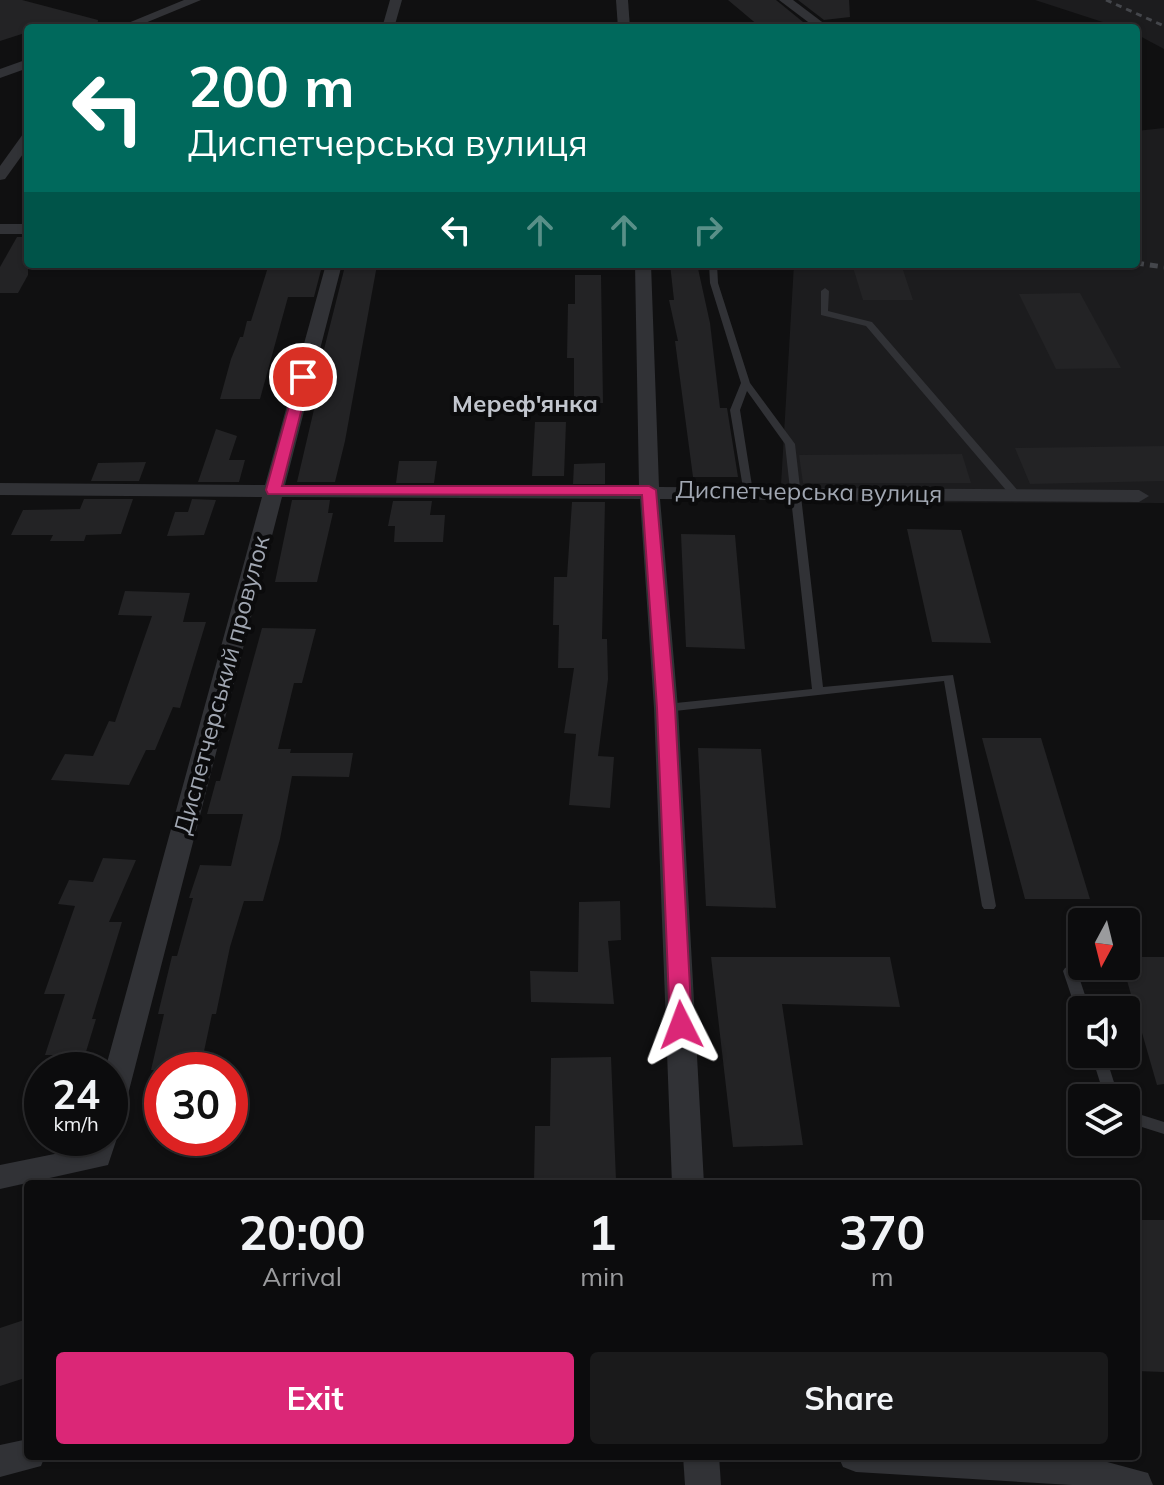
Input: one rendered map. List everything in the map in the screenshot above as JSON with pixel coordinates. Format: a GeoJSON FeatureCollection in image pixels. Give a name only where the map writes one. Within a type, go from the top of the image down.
{"type":"FeatureCollection","features":[{"type":"Feature","properties":{"kind":"street"},"geometry":{"type":"LineString","coordinates":[[132,24],[195,0]]}},
{"type":"Feature","properties":{"kind":"street"},"geometry":{"type":"LineString","coordinates":[[389,24],[396,0]]}},
{"type":"Feature","properties":{"kind":"street"},"geometry":{"type":"LineString","coordinates":[[622,0],[624,24]]}},
{"type":"Feature","properties":{"kind":"street"},"geometry":{"type":"LineString","coordinates":[[785,0],[818,24]]}},
{"type":"Feature","properties":{"kind":"street"},"geometry":{"type":"LineString","coordinates":[[0,74],[24,65]]}},
{"type":"Feature","properties":{"kind":"street"},"geometry":{"type":"LineString","coordinates":[[0,176],[24,143]]}},
{"type":"Feature","properties":{"kind":"street"},"geometry":{"type":"LineString","coordinates":[[0,229],[24,229]]}},
{"type":"Feature","properties":{"kind":"street","name":"Диспетчерський провулок"},"geometry":{"type":"LineString","coordinates":[[124,1052],[333,268]]}},
{"type":"Feature","properties":{"kind":"street"},"geometry":{"type":"LineString","coordinates":[[643,268],[649,490],[666,708],[688,1180]]}},
{"type":"Feature","properties":{"kind":"street","name":"Диспетчерська вулиця"},"geometry":{"type":"LineString","coordinates":[[0,489],[649,490],[1139,496]]}},
{"type":"Feature","properties":{"kind":"street"},"geometry":{"type":"LineString","coordinates":[[0,1177],[97,1156]]}},
{"type":"Feature","properties":{"kind":"street"},"geometry":{"type":"LineString","coordinates":[[0,1461],[24,1456]]}},
{"type":"Feature","properties":{"kind":"street"},"geometry":{"type":"LineString","coordinates":[[701,1460],[703,1485]]}},
{"type":"Feature","properties":{"kind":"street"},"geometry":{"type":"LineString","coordinates":[[923,1460],[1073,1469],[1135,1485]]}},
{"type":"Feature","properties":{"kind":"lane"},"geometry":{"type":"LineString","coordinates":[[713,268],[714,283],[746,383],[790,444],[818,692]]}},
{"type":"Feature","properties":{"kind":"lane"},"geometry":{"type":"LineString","coordinates":[[825,291],[824,313],[869,324],[1015,494]]}},
{"type":"Feature","properties":{"kind":"lane"},"geometry":{"type":"LineString","coordinates":[[746,383],[735,410],[748,492]]}},
{"type":"Feature","properties":{"kind":"lane"},"geometry":{"type":"LineString","coordinates":[[666,708],[949,677],[989,906]]}},
{"type":"Feature","properties":{"kind":"lane"},"geometry":{"type":"LineString","coordinates":[[1140,1120],[1164,1128]]}},
{"type":"Feature","properties":{"kind":"shaded area"},"geometry":{"type":"Polygon","coordinates":[[[1035,0],[1164,0],[1164,49],[1140,36],[1140,24],[1109,24],[1035,0]]]}},
{"type":"Feature","properties":{"kind":"shaded area"},"geometry":{"type":"Polygon","coordinates":[[[1164,128],[1164,503],[780,502],[794,268],[1140,268],[1140,131],[1164,128]]]}},
{"type":"Feature","properties":{"kind":"building"},"geometry":{"type":"Polygon","coordinates":[[[0,0],[22,0],[98,20],[98,24],[24,24],[24,33],[0,41],[0,0]]]}},
{"type":"Feature","properties":{"kind":"building"},"geometry":{"type":"Polygon","coordinates":[[[728,0],[776,0],[803,22],[781,24],[757,24],[728,0]]]}},
{"type":"Feature","properties":{"kind":"building"},"geometry":{"type":"Polygon","coordinates":[[[798,0],[849,0],[850,17],[824,20],[798,0]]]}},
{"type":"Feature","properties":{"kind":"building"},"geometry":{"type":"Polygon","coordinates":[[[17,237],[24,237],[24,268],[28,268],[28,275],[18,293],[0,293],[0,267],[17,237]]]}},
{"type":"Feature","properties":{"kind":"building"},"geometry":{"type":"Polygon","coordinates":[[[268,268],[321,268],[314,297],[288,297],[260,399],[220,399],[231,359],[240,337],[243,337],[247,321],[251,321],[268,268]]]}},
{"type":"Feature","properties":{"kind":"building"},"geometry":{"type":"Polygon","coordinates":[[[344,268],[376,268],[335,482],[297,482],[315,405],[310,405],[344,268]]]}},
{"type":"Feature","properties":{"kind":"building"},"geometry":{"type":"Polygon","coordinates":[[[670,268],[698,268],[710,323],[720,408],[727,408],[738,477],[693,477],[675,341],[678,341],[669,300],[674,300],[670,268]]]}},
{"type":"Feature","properties":{"kind":"building"},"geometry":{"type":"Polygon","coordinates":[[[853,268],[902,268],[913,300],[863,300],[853,268]]]}},
{"type":"Feature","properties":{"kind":"building"},"geometry":{"type":"Polygon","coordinates":[[[575,275],[601,275],[603,403],[574,403],[574,358],[567,358],[568,304],[575,304],[575,275]]]}},
{"type":"Feature","properties":{"kind":"building"},"geometry":{"type":"Polygon","coordinates":[[[1080,293],[1121,368],[1056,369],[1019,294],[1080,293]]]}},
{"type":"Feature","properties":{"kind":"building"},"geometry":{"type":"Polygon","coordinates":[[[535,422],[566,422],[564,476],[532,476],[535,422]]]}},
{"type":"Feature","properties":{"kind":"building"},"geometry":{"type":"Polygon","coordinates":[[[216,429],[237,436],[229,460],[245,460],[239,482],[198,482],[216,429]]]}},
{"type":"Feature","properties":{"kind":"building"},"geometry":{"type":"Polygon","coordinates":[[[1164,446],[1164,481],[1030,484],[1015,448],[1164,446]]]}},
{"type":"Feature","properties":{"kind":"building"},"geometry":{"type":"Polygon","coordinates":[[[962,454],[971,483],[803,483],[799,455],[962,454]]]}},
{"type":"Feature","properties":{"kind":"building"},"geometry":{"type":"Polygon","coordinates":[[[399,461],[437,461],[434,483],[396,483],[399,461]]]}},
{"type":"Feature","properties":{"kind":"building"},"geometry":{"type":"Polygon","coordinates":[[[146,462],[139,481],[91,481],[98,463],[146,462]]]}},
{"type":"Feature","properties":{"kind":"building"},"geometry":{"type":"Polygon","coordinates":[[[605,463],[605,484],[573,484],[574,464],[605,463]]]}},
{"type":"Feature","properties":{"kind":"building"},"geometry":{"type":"Polygon","coordinates":[[[84,499],[133,499],[121,534],[86,535],[84,541],[50,541],[53,535],[11,535],[23,510],[80,509],[84,499]]]}},
{"type":"Feature","properties":{"kind":"building"},"geometry":{"type":"Polygon","coordinates":[[[192,499],[216,500],[204,535],[167,536],[175,512],[188,512],[192,499]]]}},
{"type":"Feature","properties":{"kind":"building"},"geometry":{"type":"Polygon","coordinates":[[[292,500],[330,500],[328,513],[333,513],[317,582],[275,582],[292,500]]]}},
{"type":"Feature","properties":{"kind":"building"},"geometry":{"type":"Polygon","coordinates":[[[393,501],[432,501],[430,515],[445,515],[443,542],[394,542],[395,526],[388,526],[393,501]]]}},
{"type":"Feature","properties":{"kind":"building"},"geometry":{"type":"Polygon","coordinates":[[[572,502],[605,502],[602,639],[607,639],[608,679],[598,756],[614,757],[610,808],[569,805],[576,734],[564,733],[574,668],[558,668],[559,625],[553,625],[554,577],[567,577],[572,502]]]}},
{"type":"Feature","properties":{"kind":"building"},"geometry":{"type":"Polygon","coordinates":[[[907,529],[961,530],[991,643],[932,642],[907,529]]]}},
{"type":"Feature","properties":{"kind":"building"},"geometry":{"type":"Polygon","coordinates":[[[681,534],[735,535],[745,649],[686,647],[681,534]]]}},
{"type":"Feature","properties":{"kind":"building"},"geometry":{"type":"Polygon","coordinates":[[[125,591],[190,593],[183,622],[206,622],[180,708],[173,707],[155,750],[146,750],[129,785],[51,780],[65,754],[93,756],[109,721],[115,722],[152,616],[118,615],[125,591]]]}},
{"type":"Feature","properties":{"kind":"building"},"geometry":{"type":"Polygon","coordinates":[[[262,628],[316,629],[302,683],[294,683],[278,749],[291,749],[290,753],[353,753],[349,777],[292,776],[280,839],[263,901],[244,901],[204,1052],[155,1052],[164,1014],[158,1014],[172,956],[177,956],[193,898],[189,898],[200,865],[231,866],[243,814],[207,814],[216,781],[220,781],[262,628]]]}},
{"type":"Feature","properties":{"kind":"building"},"geometry":{"type":"Polygon","coordinates":[[[982,738],[1041,738],[1090,899],[1025,899],[982,738]]]}},
{"type":"Feature","properties":{"kind":"building"},"geometry":{"type":"Polygon","coordinates":[[[698,748],[761,749],[776,908],[706,906],[698,748]]]}},
{"type":"Feature","properties":{"kind":"building"},"geometry":{"type":"Polygon","coordinates":[[[103,858],[136,860],[109,922],[122,922],[92,1019],[96,1019],[86,1052],[46,1052],[65,994],[44,994],[75,906],[58,904],[69,880],[93,882],[103,858]]]}},
{"type":"Feature","properties":{"kind":"building"},"geometry":{"type":"Polygon","coordinates":[[[620,901],[621,940],[608,941],[614,1004],[531,1002],[530,971],[578,972],[579,902],[620,901]]]}},
{"type":"Feature","properties":{"kind":"building"},"geometry":{"type":"Polygon","coordinates":[[[711,957],[890,957],[900,1007],[782,1004],[803,1145],[733,1147],[711,957]]]}},
{"type":"Feature","properties":{"kind":"building"},"geometry":{"type":"Polygon","coordinates":[[[1140,957],[1164,957],[1164,1084],[1157,1085],[1140,1026],[1140,996],[1131,996],[1127,980],[1140,980],[1140,957]]]}},
{"type":"Feature","properties":{"kind":"building"},"geometry":{"type":"Polygon","coordinates":[[[611,1057],[616,1180],[534,1180],[535,1126],[550,1126],[551,1058],[611,1057]]]}},
{"type":"Feature","properties":{"kind":"building"},"geometry":{"type":"Polygon","coordinates":[[[1140,1220],[1164,1220],[1164,1372],[1140,1371],[1140,1220]]]}},
{"type":"Feature","properties":{"kind":"building"},"geometry":{"type":"Polygon","coordinates":[[[24,1320],[24,1378],[0,1386],[0,1328],[24,1320]]]}},
{"type":"Feature","properties":{"kind":"railway"},"geometry":{"type":"LineString","coordinates":[[1106,0],[1164,26]]}},
{"type":"Feature","properties":{"kind":"railway"},"geometry":{"type":"LineString","coordinates":[[1140,264],[1164,267]]}},
{"type":"Feature","properties":{"kind":"district","name":"Мереф'янка"},"geometry":{"type":"Point","coordinates":[525,404]}},
{"type":"Feature","properties":{"kind":"route"},"geometry":{"type":"LineString","coordinates":[[303,377],[273,490],[649,490],[666,708],[681,1025]]}}]}
